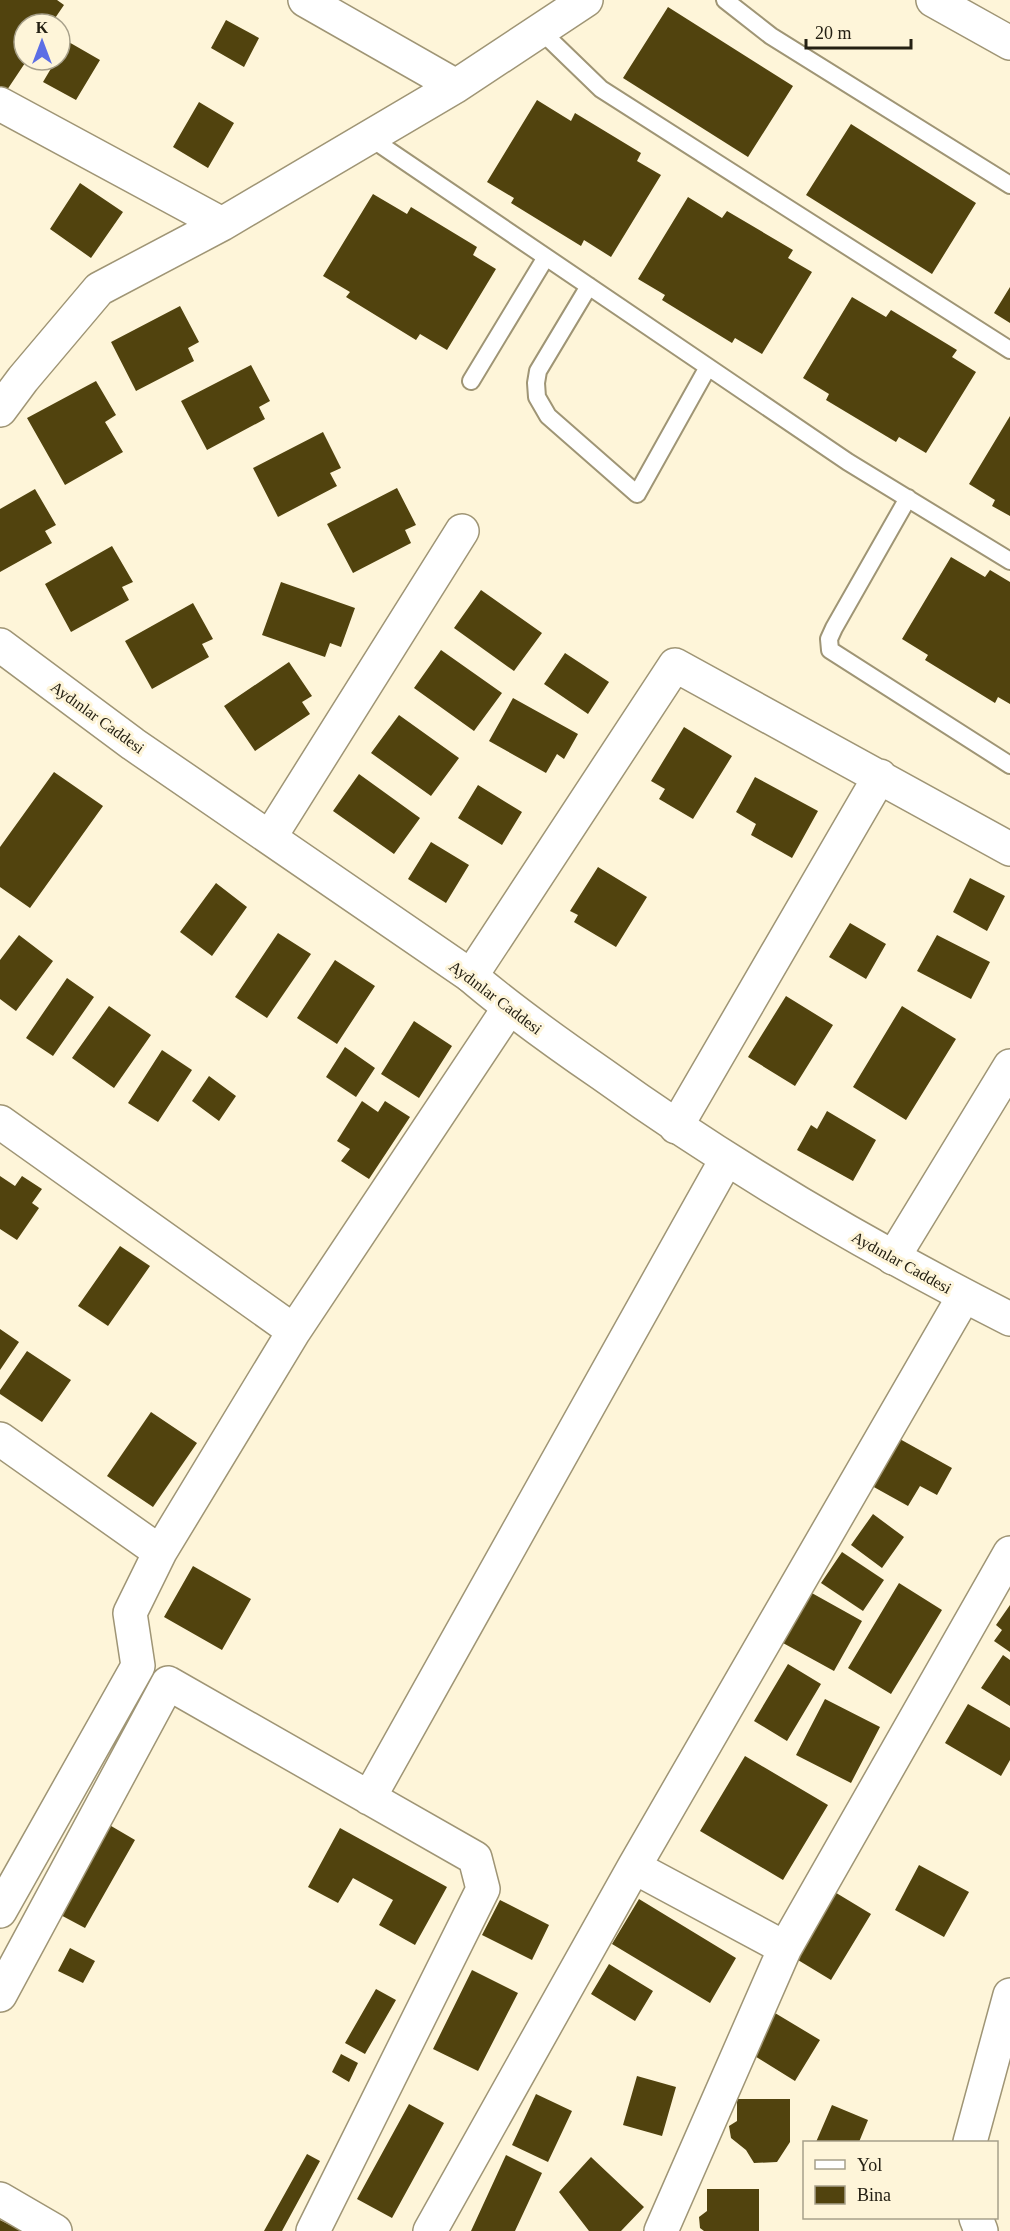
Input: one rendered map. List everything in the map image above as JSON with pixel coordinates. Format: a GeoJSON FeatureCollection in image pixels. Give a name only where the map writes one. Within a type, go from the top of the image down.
{"type":"FeatureCollection","features":[{"type":"Feature","properties":{"kind":"main road"},"geometry":{"type":"LineString","coordinates":[[305,0],[456,86]]}},
{"type":"Feature","properties":{"kind":"main road"},"geometry":{"type":"LineString","coordinates":[[0,410],[12,372],[99,289],[222,224],[456,86],[586,0]]}},
{"type":"Feature","properties":{"kind":"main road"},"geometry":{"type":"LineString","coordinates":[[933,0],[1010,43]]}},
{"type":"Feature","properties":{"kind":"main road"},"geometry":{"type":"LineString","coordinates":[[0,104],[222,224]]}},
{"type":"Feature","properties":{"kind":"main road"},"geometry":{"type":"LineString","coordinates":[[270,837],[462,531]]}},
{"type":"Feature","properties":{"kind":"main road","name":"Aydınlar Caddesi"},"geometry":{"type":"LineString","coordinates":[[0,645],[133,744],[471,976],[509,1008],[676,1127],[726,1160],[893,1258],[1010,1319]]}},
{"type":"Feature","properties":{"kind":"main road"},"geometry":{"type":"LineString","coordinates":[[471,976],[675,665],[1010,849]]}},
{"type":"Feature","properties":{"kind":"main road"},"geometry":{"type":"LineString","coordinates":[[676,1127],[880,776]]}},
{"type":"Feature","properties":{"kind":"main road"},"geometry":{"type":"LineString","coordinates":[[0,1911],[138,1666],[130,1613],[160,1552],[294,1331],[509,1008]]}},
{"type":"Feature","properties":{"kind":"main road"},"geometry":{"type":"LineString","coordinates":[[893,1258],[1010,1066]]}},
{"type":"Feature","properties":{"kind":"main road"},"geometry":{"type":"LineString","coordinates":[[0,1122],[294,1331]]}},
{"type":"Feature","properties":{"kind":"main road"},"geometry":{"type":"LineString","coordinates":[[369,1798],[726,1160]]}},
{"type":"Feature","properties":{"kind":"main road"},"geometry":{"type":"LineString","coordinates":[[430,2231],[634,1866],[964,1296]]}},
{"type":"Feature","properties":{"kind":"main road"},"geometry":{"type":"LineString","coordinates":[[0,1439],[160,1552]]}},
{"type":"Feature","properties":{"kind":"main road"},"geometry":{"type":"LineString","coordinates":[[661,2231],[785,1948],[1010,1553]]}},
{"type":"Feature","properties":{"kind":"main road"},"geometry":{"type":"LineString","coordinates":[[0,1995],[168,1683],[475,1858],[483,1889],[313,2231]]}},
{"type":"Feature","properties":{"kind":"main road"},"geometry":{"type":"LineString","coordinates":[[634,1866],[785,1948]]}},
{"type":"Feature","properties":{"kind":"main road"},"geometry":{"type":"LineString","coordinates":[[970,2141],[1010,1995]]}},
{"type":"Feature","properties":{"kind":"main road"},"geometry":{"type":"LineString","coordinates":[[0,2199],[55,2231]]}},
{"type":"Feature","properties":{"kind":"lane"},"geometry":{"type":"LineString","coordinates":[[725,0],[771,36],[1010,186]]}},
{"type":"Feature","properties":{"kind":"lane"},"geometry":{"type":"LineString","coordinates":[[540,30],[601,89],[1010,350]]}},
{"type":"Feature","properties":{"kind":"lane"},"geometry":{"type":"LineString","coordinates":[[369,137],[848,462],[1010,561]]}},
{"type":"Feature","properties":{"kind":"lane"},"geometry":{"type":"LineString","coordinates":[[471,381],[546,257]]}},
{"type":"Feature","properties":{"kind":"lane"},"geometry":{"type":"LineString","coordinates":[[589,286],[538,371],[537,397],[548,416],[637,494],[708,367]]}},
{"type":"Feature","properties":{"kind":"lane"},"geometry":{"type":"LineString","coordinates":[[908,498],[834,628],[829,639],[830,650],[1010,765]]}},
{"type":"Feature","properties":{"kind":"building"},"geometry":{"type":"Polygon","coordinates":[[[0,0],[57,0],[64,5],[59,12],[12,12],[12,72],[19,72],[7,90],[0,86],[0,0]]]}},
{"type":"Feature","properties":{"kind":"building"},"geometry":{"type":"Polygon","coordinates":[[[668,7],[793,86],[748,157],[623,78],[668,7]]]}},
{"type":"Feature","properties":{"kind":"building"},"geometry":{"type":"Polygon","coordinates":[[[226,20],[259,38],[244,67],[211,48],[226,20]]]}},
{"type":"Feature","properties":{"kind":"building"},"geometry":{"type":"Polygon","coordinates":[[[72,44],[100,60],[76,100],[43,82],[49,72],[72,72],[72,44]]]}},
{"type":"Feature","properties":{"kind":"building"},"geometry":{"type":"Polygon","coordinates":[[[537,100],[571,121],[575,113],[641,153],[637,161],[661,175],[611,257],[584,240],[581,246],[511,203],[514,198],[487,182],[537,100]]]}},
{"type":"Feature","properties":{"kind":"building"},"geometry":{"type":"Polygon","coordinates":[[[199,102],[234,123],[208,168],[173,147],[199,102]]]}},
{"type":"Feature","properties":{"kind":"building"},"geometry":{"type":"Polygon","coordinates":[[[851,124],[976,203],[932,274],[806,195],[851,124]]]}},
{"type":"Feature","properties":{"kind":"building"},"geometry":{"type":"Polygon","coordinates":[[[80,183],[123,212],[91,258],[50,229],[80,183]]]}},
{"type":"Feature","properties":{"kind":"building"},"geometry":{"type":"Polygon","coordinates":[[[373,194],[407,214],[411,207],[477,247],[473,255],[496,269],[447,350],[420,334],[416,340],[346,297],[350,292],[323,276],[373,194]]]}},
{"type":"Feature","properties":{"kind":"building"},"geometry":{"type":"Polygon","coordinates":[[[688,197],[722,218],[727,211],[793,250],[788,258],[812,272],[762,354],[735,338],[732,343],[662,300],[665,295],[638,279],[688,197]]]}},
{"type":"Feature","properties":{"kind":"building"},"geometry":{"type":"Polygon","coordinates":[[[1010,287],[1010,323],[994,313],[1010,287]]]}},
{"type":"Feature","properties":{"kind":"building"},"geometry":{"type":"Polygon","coordinates":[[[852,297],[886,317],[891,310],[957,350],[952,357],[976,372],[926,453],[899,437],[896,442],[826,400],[829,394],[803,378],[852,297]]]}},
{"type":"Feature","properties":{"kind":"building"},"geometry":{"type":"Polygon","coordinates":[[[180,306],[199,342],[188,348],[194,361],[136,391],[111,342],[180,306]]]}},
{"type":"Feature","properties":{"kind":"building"},"geometry":{"type":"Polygon","coordinates":[[[251,365],[270,401],[259,407],[265,419],[207,450],[181,401],[251,365]]]}},
{"type":"Feature","properties":{"kind":"building"},"geometry":{"type":"Polygon","coordinates":[[[96,381],[116,415],[105,422],[123,452],[65,485],[27,418],[96,381]]]}},
{"type":"Feature","properties":{"kind":"building"},"geometry":{"type":"Polygon","coordinates":[[[1010,416],[1010,516],[992,506],[995,500],[969,484],[1010,416]]]}},
{"type":"Feature","properties":{"kind":"building"},"geometry":{"type":"Polygon","coordinates":[[[323,432],[341,468],[330,473],[337,486],[278,517],[253,468],[323,432]]]}},
{"type":"Feature","properties":{"kind":"building"},"geometry":{"type":"Polygon","coordinates":[[[397,488],[416,525],[405,530],[411,543],[353,573],[327,524],[397,488]]]}},
{"type":"Feature","properties":{"kind":"building"},"geometry":{"type":"Polygon","coordinates":[[[35,489],[56,525],[45,531],[52,543],[0,572],[0,509],[35,489]]]}},
{"type":"Feature","properties":{"kind":"building"},"geometry":{"type":"Polygon","coordinates":[[[112,546],[133,582],[122,587],[129,600],[71,632],[45,584],[112,546]]]}},
{"type":"Feature","properties":{"kind":"building"},"geometry":{"type":"Polygon","coordinates":[[[951,557],[985,577],[990,570],[1010,582],[1010,704],[998,697],[995,703],[925,660],[928,655],[902,639],[951,557]]]}},
{"type":"Feature","properties":{"kind":"building"},"geometry":{"type":"Polygon","coordinates":[[[281,582],[355,608],[341,647],[330,643],[325,657],[262,635],[281,582]]]}},
{"type":"Feature","properties":{"kind":"building"},"geometry":{"type":"Polygon","coordinates":[[[481,590],[542,633],[514,671],[454,628],[481,590]]]}},
{"type":"Feature","properties":{"kind":"building"},"geometry":{"type":"Polygon","coordinates":[[[193,603],[213,639],[202,644],[209,657],[152,689],[125,641],[193,603]]]}},
{"type":"Feature","properties":{"kind":"building"},"geometry":{"type":"Polygon","coordinates":[[[441,650],[502,693],[474,731],[414,688],[441,650]]]}},
{"type":"Feature","properties":{"kind":"building"},"geometry":{"type":"Polygon","coordinates":[[[565,653],[609,682],[588,714],[544,684],[565,653]]]}},
{"type":"Feature","properties":{"kind":"building"},"geometry":{"type":"Polygon","coordinates":[[[289,662],[312,696],[302,702],[310,714],[255,751],[224,706],[289,662]]]}},
{"type":"Feature","properties":{"kind":"building"},"geometry":{"type":"Polygon","coordinates":[[[513,698],[578,734],[564,759],[557,754],[546,773],[489,741],[513,698]]]}},
{"type":"Feature","properties":{"kind":"building"},"geometry":{"type":"Polygon","coordinates":[[[399,715],[459,758],[431,796],[371,753],[399,715]]]}},
{"type":"Feature","properties":{"kind":"building"},"geometry":{"type":"Polygon","coordinates":[[[684,727],[732,756],[693,819],[659,799],[665,789],[651,781],[684,727]]]}},
{"type":"Feature","properties":{"kind":"building"},"geometry":{"type":"Polygon","coordinates":[[[54,772],[103,806],[30,908],[0,887],[0,847],[54,772]]]}},
{"type":"Feature","properties":{"kind":"building"},"geometry":{"type":"Polygon","coordinates":[[[359,774],[420,818],[394,854],[333,811],[359,774]]]}},
{"type":"Feature","properties":{"kind":"building"},"geometry":{"type":"Polygon","coordinates":[[[755,777],[818,811],[792,858],[751,835],[756,824],[736,812],[755,777]]]}},
{"type":"Feature","properties":{"kind":"building"},"geometry":{"type":"Polygon","coordinates":[[[478,785],[522,812],[502,845],[458,818],[478,785]]]}},
{"type":"Feature","properties":{"kind":"building"},"geometry":{"type":"Polygon","coordinates":[[[431,842],[469,865],[446,903],[408,879],[431,842]]]}},
{"type":"Feature","properties":{"kind":"building"},"geometry":{"type":"Polygon","coordinates":[[[598,867],[647,897],[616,947],[574,922],[578,915],[570,911],[598,867]]]}},
{"type":"Feature","properties":{"kind":"building"},"geometry":{"type":"Polygon","coordinates":[[[970,878],[1005,896],[987,931],[953,912],[970,878]]]}},
{"type":"Feature","properties":{"kind":"building"},"geometry":{"type":"Polygon","coordinates":[[[216,883],[247,907],[212,956],[180,932],[216,883]]]}},
{"type":"Feature","properties":{"kind":"building"},"geometry":{"type":"Polygon","coordinates":[[[850,923],[886,944],[866,979],[829,957],[850,923]]]}},
{"type":"Feature","properties":{"kind":"building"},"geometry":{"type":"Polygon","coordinates":[[[278,933],[311,954],[267,1018],[235,997],[278,933]]]}},
{"type":"Feature","properties":{"kind":"building"},"geometry":{"type":"Polygon","coordinates":[[[19,935],[53,961],[16,1011],[0,999],[0,960],[19,935]]]}},
{"type":"Feature","properties":{"kind":"building"},"geometry":{"type":"Polygon","coordinates":[[[937,935],[990,962],[971,999],[917,971],[937,935]]]}},
{"type":"Feature","properties":{"kind":"building"},"geometry":{"type":"Polygon","coordinates":[[[335,960],[375,986],[337,1044],[297,1018],[335,960]]]}},
{"type":"Feature","properties":{"kind":"building"},"geometry":{"type":"Polygon","coordinates":[[[67,978],[94,997],[53,1056],[26,1038],[67,978]]]}},
{"type":"Feature","properties":{"kind":"building"},"geometry":{"type":"Polygon","coordinates":[[[786,996],[833,1025],[795,1086],[748,1057],[786,996]]]}},
{"type":"Feature","properties":{"kind":"building"},"geometry":{"type":"Polygon","coordinates":[[[109,1006],[151,1035],[114,1088],[72,1058],[109,1006]]]}},
{"type":"Feature","properties":{"kind":"building"},"geometry":{"type":"Polygon","coordinates":[[[902,1006],[956,1039],[906,1120],[853,1087],[902,1006]]]}},
{"type":"Feature","properties":{"kind":"building"},"geometry":{"type":"Polygon","coordinates":[[[414,1021],[452,1046],[419,1098],[381,1074],[414,1021]]]}},
{"type":"Feature","properties":{"kind":"building"},"geometry":{"type":"Polygon","coordinates":[[[345,1047],[375,1068],[356,1097],[326,1077],[345,1047]]]}},
{"type":"Feature","properties":{"kind":"building"},"geometry":{"type":"Polygon","coordinates":[[[162,1050],[192,1070],[158,1122],[128,1103],[162,1050]]]}},
{"type":"Feature","properties":{"kind":"building"},"geometry":{"type":"Polygon","coordinates":[[[209,1076],[236,1096],[219,1121],[192,1101],[209,1076]]]}},
{"type":"Feature","properties":{"kind":"building"},"geometry":{"type":"Polygon","coordinates":[[[362,1101],[378,1112],[385,1101],[410,1117],[369,1179],[341,1161],[350,1149],[337,1141],[362,1101]]]}},
{"type":"Feature","properties":{"kind":"building"},"geometry":{"type":"Polygon","coordinates":[[[827,1111],[876,1140],[853,1181],[797,1150],[811,1125],[817,1129],[827,1111]]]}},
{"type":"Feature","properties":{"kind":"building"},"geometry":{"type":"Polygon","coordinates":[[[0,1176],[15,1186],[22,1176],[42,1189],[32,1203],[39,1208],[17,1240],[0,1229],[0,1176]]]}},
{"type":"Feature","properties":{"kind":"building"},"geometry":{"type":"Polygon","coordinates":[[[120,1246],[150,1266],[108,1326],[78,1306],[120,1246]]]}},
{"type":"Feature","properties":{"kind":"building"},"geometry":{"type":"Polygon","coordinates":[[[0,1329],[19,1342],[0,1370],[0,1329]]]}},
{"type":"Feature","properties":{"kind":"building"},"geometry":{"type":"Polygon","coordinates":[[[27,1351],[71,1380],[42,1422],[0,1394],[0,1390],[27,1351]]]}},
{"type":"Feature","properties":{"kind":"building"},"geometry":{"type":"Polygon","coordinates":[[[151,1412],[197,1443],[153,1507],[107,1476],[151,1412]]]}},
{"type":"Feature","properties":{"kind":"building"},"geometry":{"type":"Polygon","coordinates":[[[898,1438],[952,1468],[937,1495],[920,1486],[908,1506],[872,1486],[898,1438]]]}},
{"type":"Feature","properties":{"kind":"building"},"geometry":{"type":"Polygon","coordinates":[[[873,1514],[904,1537],[882,1568],[851,1545],[873,1514]]]}},
{"type":"Feature","properties":{"kind":"building"},"geometry":{"type":"Polygon","coordinates":[[[842,1552],[884,1580],[863,1611],[821,1583],[842,1552]]]}},
{"type":"Feature","properties":{"kind":"building"},"geometry":{"type":"Polygon","coordinates":[[[193,1566],[251,1599],[222,1650],[164,1617],[193,1566]]]}},
{"type":"Feature","properties":{"kind":"building"},"geometry":{"type":"Polygon","coordinates":[[[899,1583],[942,1610],[891,1694],[848,1668],[899,1583]]]}},
{"type":"Feature","properties":{"kind":"building"},"geometry":{"type":"Polygon","coordinates":[[[810,1592],[862,1621],[834,1671],[783,1643],[810,1592]]]}},
{"type":"Feature","properties":{"kind":"building"},"geometry":{"type":"Polygon","coordinates":[[[1010,1605],[1010,1652],[994,1641],[1002,1630],[996,1625],[1010,1605]]]}},
{"type":"Feature","properties":{"kind":"building"},"geometry":{"type":"Polygon","coordinates":[[[1003,1655],[1010,1660],[1010,1706],[981,1688],[1003,1655]]]}},
{"type":"Feature","properties":{"kind":"building"},"geometry":{"type":"Polygon","coordinates":[[[788,1664],[821,1684],[787,1741],[754,1721],[788,1664]]]}},
{"type":"Feature","properties":{"kind":"building"},"geometry":{"type":"Polygon","coordinates":[[[825,1699],[880,1727],[851,1783],[796,1755],[825,1699]]]}},
{"type":"Feature","properties":{"kind":"building"},"geometry":{"type":"Polygon","coordinates":[[[968,1704],[1010,1728],[1010,1760],[1001,1776],[945,1743],[968,1704]]]}},
{"type":"Feature","properties":{"kind":"building"},"geometry":{"type":"Polygon","coordinates":[[[745,1756],[828,1805],[783,1880],[700,1831],[745,1756]]]}},
{"type":"Feature","properties":{"kind":"building"},"geometry":{"type":"Polygon","coordinates":[[[106,1823],[135,1840],[85,1928],[55,1912],[106,1823]]]}},
{"type":"Feature","properties":{"kind":"building"},"geometry":{"type":"Polygon","coordinates":[[[340,1828],[447,1887],[415,1945],[379,1925],[393,1900],[353,1878],[338,1903],[308,1887],[340,1828]]]}},
{"type":"Feature","properties":{"kind":"building"},"geometry":{"type":"Polygon","coordinates":[[[919,1865],[969,1892],[944,1937],[895,1910],[919,1865]]]}},
{"type":"Feature","properties":{"kind":"building"},"geometry":{"type":"Polygon","coordinates":[[[833,1891],[871,1914],[831,1980],[793,1957],[833,1891]]]}},
{"type":"Feature","properties":{"kind":"building"},"geometry":{"type":"Polygon","coordinates":[[[639,1899],[736,1958],[710,2003],[612,1944],[639,1899]]]}},
{"type":"Feature","properties":{"kind":"building"},"geometry":{"type":"Polygon","coordinates":[[[500,1900],[549,1925],[532,1960],[482,1935],[500,1900]]]}},
{"type":"Feature","properties":{"kind":"building"},"geometry":{"type":"Polygon","coordinates":[[[70,1948],[95,1961],[83,1983],[58,1971],[70,1948]]]}},
{"type":"Feature","properties":{"kind":"building"},"geometry":{"type":"Polygon","coordinates":[[[609,1964],[653,1991],[635,2021],[591,1994],[609,1964]]]}},
{"type":"Feature","properties":{"kind":"building"},"geometry":{"type":"Polygon","coordinates":[[[472,1970],[518,1993],[478,2071],[433,2049],[472,1970]]]}},
{"type":"Feature","properties":{"kind":"building"},"geometry":{"type":"Polygon","coordinates":[[[376,1989],[396,2000],[365,2054],[345,2043],[376,1989]]]}},
{"type":"Feature","properties":{"kind":"building"},"geometry":{"type":"Polygon","coordinates":[[[770,2010],[820,2040],[795,2081],[745,2050],[770,2010]]]}},
{"type":"Feature","properties":{"kind":"building"},"geometry":{"type":"Polygon","coordinates":[[[341,2054],[358,2063],[349,2082],[332,2072],[341,2054]]]}},
{"type":"Feature","properties":{"kind":"building"},"geometry":{"type":"Polygon","coordinates":[[[637,2076],[676,2087],[662,2136],[623,2125],[637,2076]]]}},
{"type":"Feature","properties":{"kind":"building"},"geometry":{"type":"Polygon","coordinates":[[[536,2094],[572,2111],[548,2162],[512,2145],[536,2094]]]}},
{"type":"Feature","properties":{"kind":"building"},"geometry":{"type":"Polygon","coordinates":[[[737,2099],[790,2099],[790,2142],[777,2162],[754,2163],[746,2150],[731,2138],[729,2126],[737,2121],[737,2099]]]}},
{"type":"Feature","properties":{"kind":"building"},"geometry":{"type":"Polygon","coordinates":[[[409,2104],[444,2123],[392,2218],[357,2199],[409,2104]]]}},
{"type":"Feature","properties":{"kind":"building"},"geometry":{"type":"Polygon","coordinates":[[[832,2105],[868,2120],[859,2141],[816,2141],[832,2105]]]}},
{"type":"Feature","properties":{"kind":"building"},"geometry":{"type":"Polygon","coordinates":[[[307,2154],[320,2161],[282,2231],[264,2231],[307,2154]]]}},
{"type":"Feature","properties":{"kind":"building"},"geometry":{"type":"Polygon","coordinates":[[[506,2155],[542,2173],[515,2231],[471,2231],[506,2155]]]}},
{"type":"Feature","properties":{"kind":"building"},"geometry":{"type":"Polygon","coordinates":[[[591,2157],[644,2207],[621,2231],[589,2231],[559,2192],[591,2157]]]}},
{"type":"Feature","properties":{"kind":"building"},"geometry":{"type":"Polygon","coordinates":[[[707,2189],[759,2189],[759,2231],[704,2231],[700,2228],[699,2217],[707,2211],[707,2189]]]}},
{"type":"Feature","properties":{"kind":"building"},"geometry":{"type":"Polygon","coordinates":[[[0,2220],[22,2231],[0,2231],[0,2220]]]}}]}
